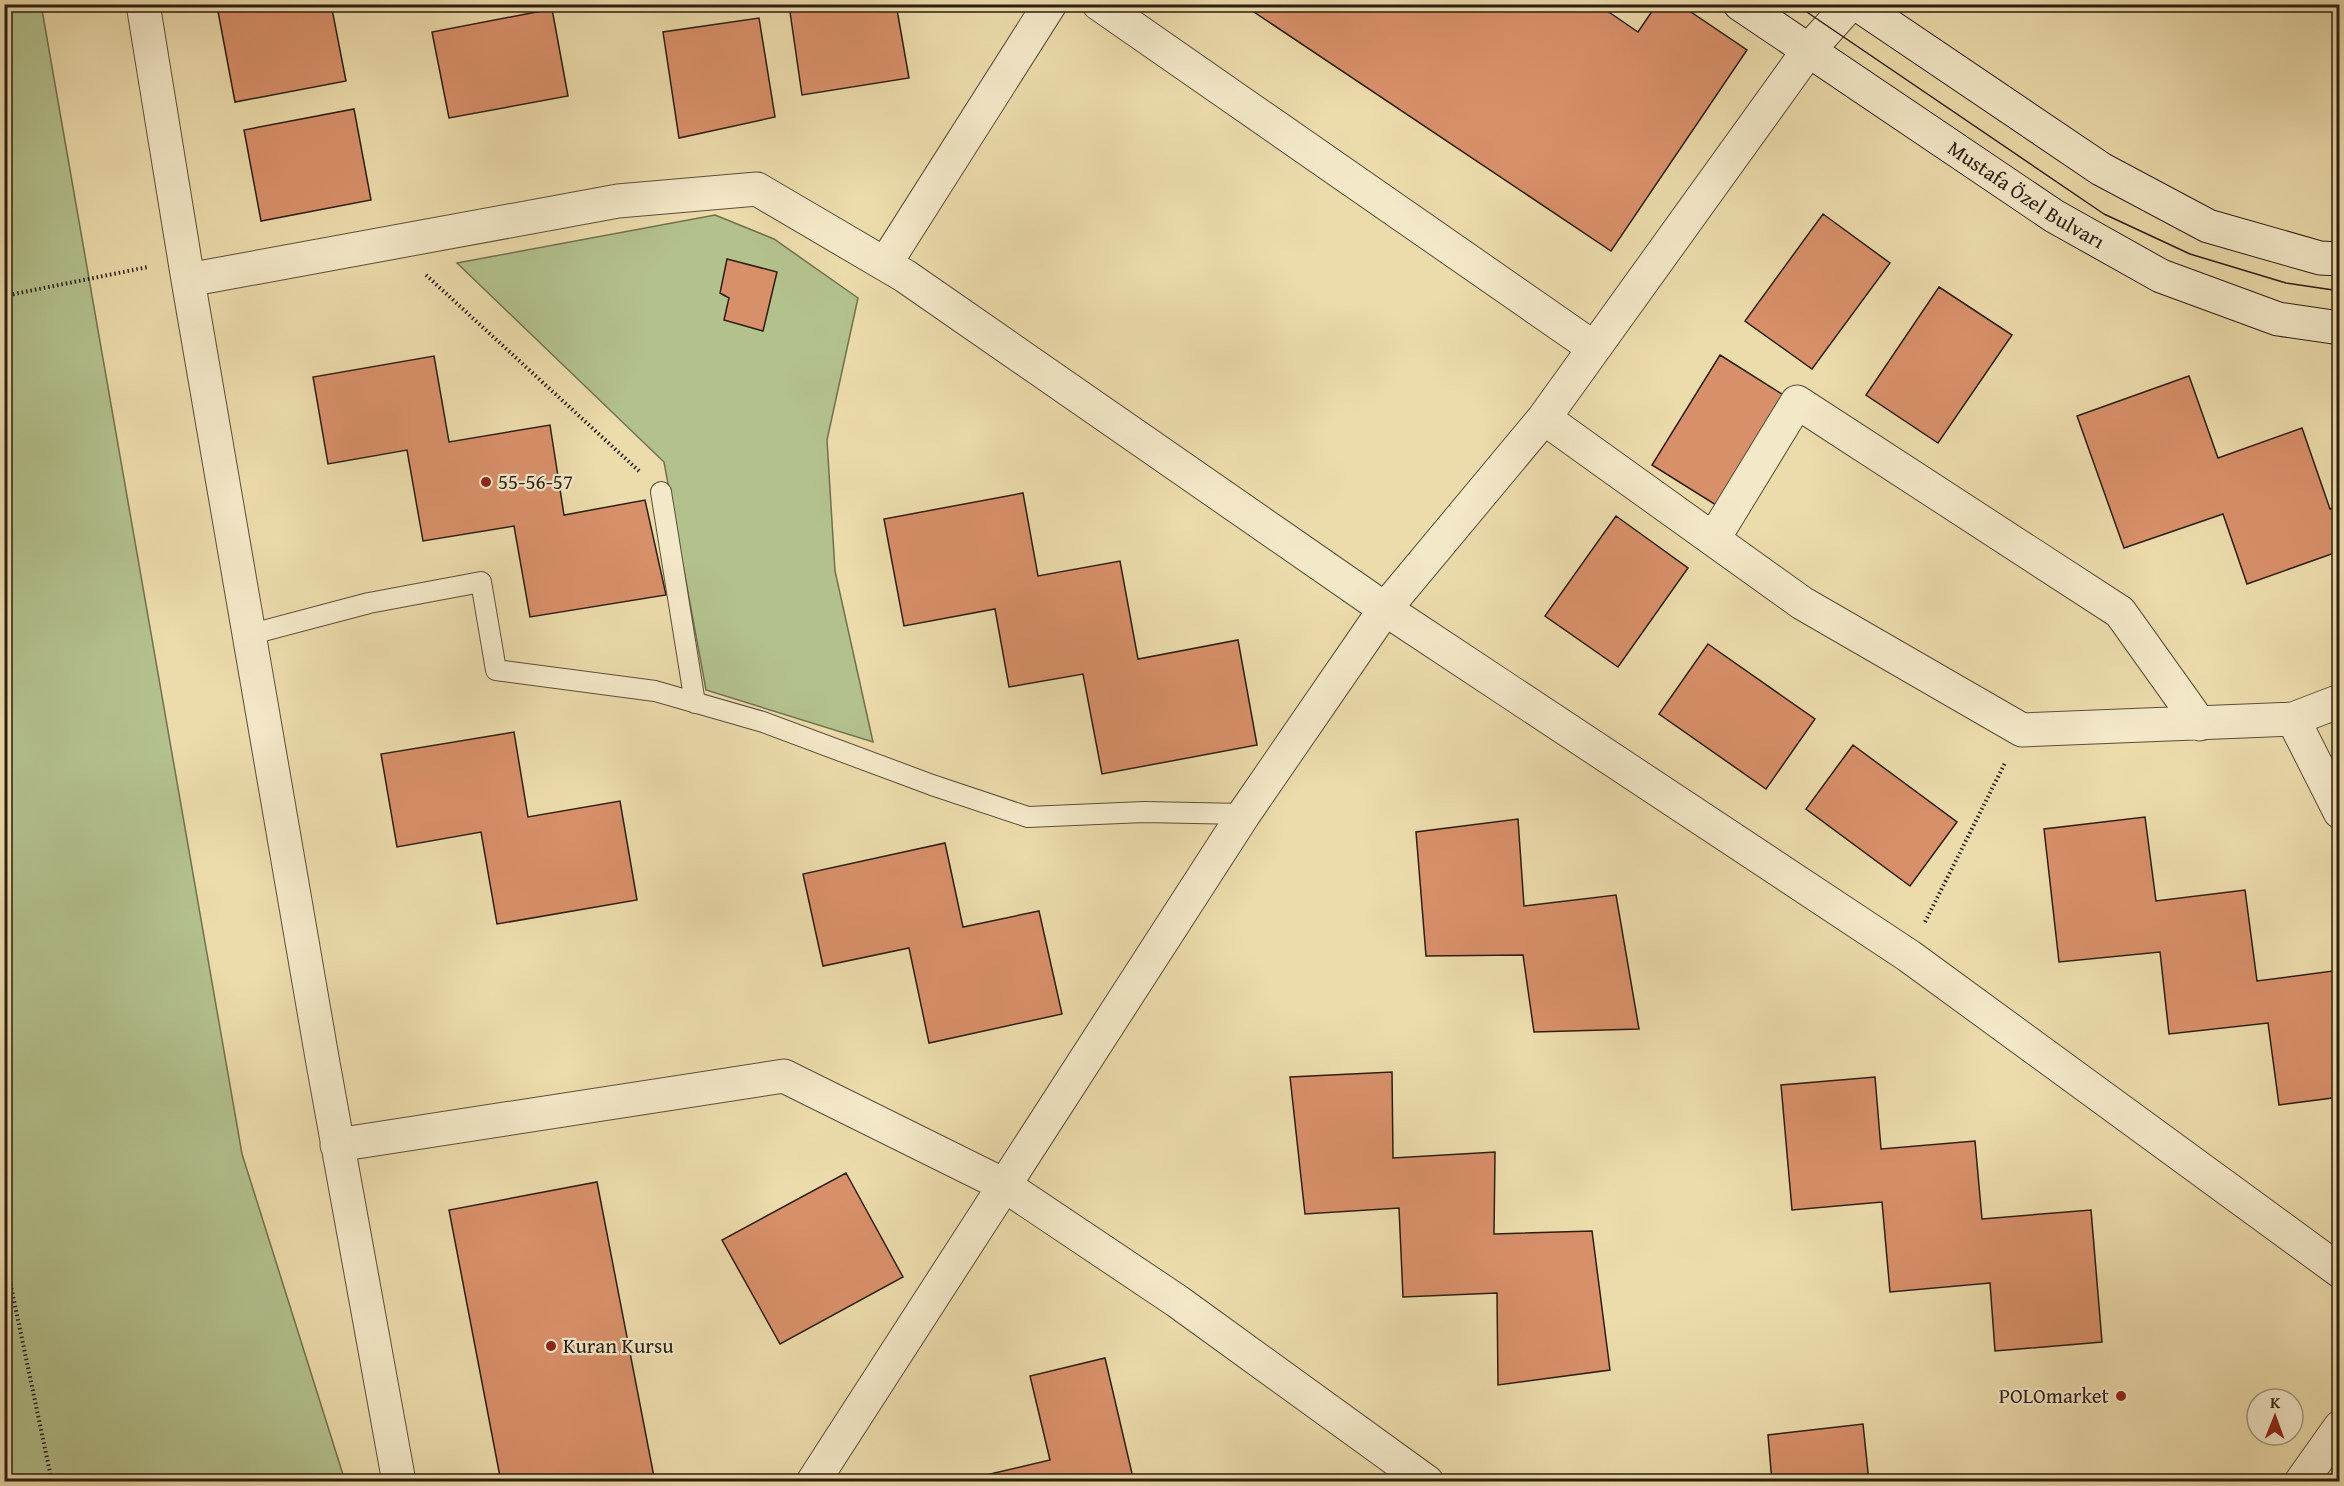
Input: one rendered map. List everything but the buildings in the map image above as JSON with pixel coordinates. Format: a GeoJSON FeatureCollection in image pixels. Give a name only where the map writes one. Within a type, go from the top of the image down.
{"type":"FeatureCollection","features":[{"type":"Feature","properties":{"kind":"street"},"geometry":{"type":"LineString","coordinates":[[143,4],[248,636],[336,1145],[399,1482]]}},
{"type":"Feature","properties":{"kind":"street"},"geometry":{"type":"LineString","coordinates":[[885,264],[1050,4]]}},
{"type":"Feature","properties":{"kind":"street"},"geometry":{"type":"LineString","coordinates":[[1099,4],[1594,348]]}},
{"type":"Feature","properties":{"kind":"street","name":"Mustafa Özel Bulvarı"},"geometry":{"type":"LineString","coordinates":[[1740,4],[2054,216],[2161,276],[2278,319],[2340,328]]}},
{"type":"Feature","properties":{"kind":"street"},"geometry":{"type":"LineString","coordinates":[[813,1482],[1244,814],[1385,609],[1544,418],[1808,51],[1850,4]]}},
{"type":"Feature","properties":{"kind":"street"},"geometry":{"type":"LineString","coordinates":[[1857,4],[2101,169],[2208,226],[2320,258],[2340,259]]}},
{"type":"Feature","properties":{"kind":"street"},"geometry":{"type":"LineString","coordinates":[[187,270],[390,241],[618,201],[757,189],[906,276],[1385,609],[1909,956],[2340,1271]]}},
{"type":"Feature","properties":{"kind":"street"},"geometry":{"type":"LineString","coordinates":[[1714,538],[1797,402],[2120,612],[2200,724]]}},
{"type":"Feature","properties":{"kind":"street"},"geometry":{"type":"LineString","coordinates":[[1544,418],[1802,603],[2022,730],[2294,719],[2340,701]]}},
{"type":"Feature","properties":{"kind":"street"},"geometry":{"type":"LineString","coordinates":[[2294,719],[2340,812]]}},
{"type":"Feature","properties":{"kind":"street"},"geometry":{"type":"LineString","coordinates":[[336,1145],[784,1076],[1004,1185],[1177,1301],[1427,1482]]}},
{"type":"Feature","properties":{"kind":"street"},"geometry":{"type":"LineString","coordinates":[[2301,1482],[2340,1427]]}},
{"type":"Feature","properties":{"kind":"lane"},"geometry":{"type":"LineString","coordinates":[[662,492],[695,702]]}},
{"type":"Feature","properties":{"kind":"lane"},"geometry":{"type":"LineString","coordinates":[[248,636],[369,603],[481,582],[496,670],[655,691],[695,702],[763,722],[932,785],[1028,817],[1144,812],[1244,814]]}},
{"type":"Feature","properties":{"kind":"path"},"geometry":{"type":"LineString","coordinates":[[390,241],[662,492]]}},
{"type":"Feature","properties":{"kind":"path"},"geometry":{"type":"LineString","coordinates":[[4,296],[187,270]]}},
{"type":"Feature","properties":{"kind":"path"},"geometry":{"type":"LineString","coordinates":[[1909,956],[2022,730]]}},
{"type":"Feature","properties":{"kind":"path"},"geometry":{"type":"LineString","coordinates":[[4,1253],[52,1482]]}},
{"type":"Feature","properties":{"kind":"green space"},"geometry":{"type":"Polygon","coordinates":[[[41,4],[242,1154],[345,1481],[5,1481],[4,5],[41,4]]]}},
{"type":"Feature","properties":{"kind":"green space"},"geometry":{"type":"Polygon","coordinates":[[[715,215],[774,239],[858,298],[827,440],[835,571],[873,742],[706,690],[664,462],[457,263],[715,215]]]}},
{"type":"Feature","properties":{"kind":"tram line"},"geometry":{"type":"LineString","coordinates":[[1795,4],[2104,214],[2190,254],[2286,283],[2340,291]]}},
{"type":"Feature","properties":{"kind":"place","name":"55-56-57"},"geometry":{"type":"Point","coordinates":[486,482]}},
{"type":"Feature","properties":{"kind":"place","name":"Kuran Kursu"},"geometry":{"type":"Point","coordinates":[551,1346]}},
{"type":"Feature","properties":{"kind":"place","name":"POLOmarket"},"geometry":{"type":"Point","coordinates":[2121,1396]}}]}
